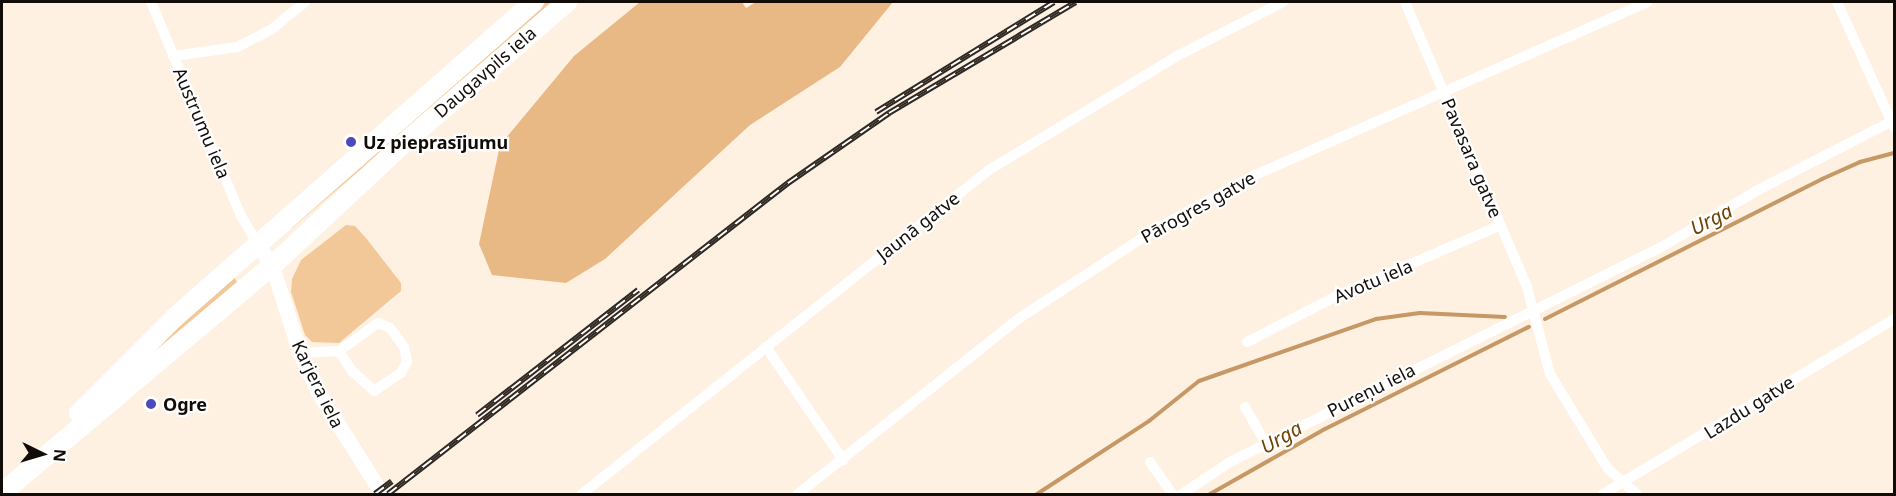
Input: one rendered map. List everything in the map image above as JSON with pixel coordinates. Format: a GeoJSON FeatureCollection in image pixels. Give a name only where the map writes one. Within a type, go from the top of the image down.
{"type":"FeatureCollection","features":[{"type":"Feature","properties":{"kind":"highway","name":"Daugavpils iela"},"geometry":{"type":"LineString","coordinates":[[20,477],[174,318],[534,2]]}},
{"type":"Feature","properties":{"kind":"highway","name":"Daugavpils iela"},"geometry":{"type":"LineString","coordinates":[[20,477],[45,460],[133,381],[272,266],[404,143],[567,2]]}},
{"type":"Feature","properties":{"kind":"highway"},"geometry":{"type":"LineString","coordinates":[[2,493],[20,477]]}},
{"type":"Feature","properties":{"kind":"street","name":"Austrumu iela"},"geometry":{"type":"LineString","coordinates":[[151,2],[241,216],[257,243]]}},
{"type":"Feature","properties":{"kind":"street"},"geometry":{"type":"LineString","coordinates":[[173,56],[237,47],[272,29],[305,2]]}},
{"type":"Feature","properties":{"kind":"street","name":"Jaunā gatve"},"geometry":{"type":"LineString","coordinates":[[582,495],[989,170],[1177,56],[1283,2]]}},
{"type":"Feature","properties":{"kind":"street","name":"Pavasara gatve"},"geometry":{"type":"LineString","coordinates":[[1405,2],[1501,225],[1534,314],[1550,374],[1562,398],[1608,469],[1625,482]]}},
{"type":"Feature","properties":{"kind":"street","name":"Pārogres gatve"},"geometry":{"type":"LineString","coordinates":[[798,495],[1018,319],[1082,275],[1253,176],[1442,89],[1647,2]]}},
{"type":"Feature","properties":{"kind":"street"},"geometry":{"type":"LineString","coordinates":[[1837,2],[1893,124]]}},
{"type":"Feature","properties":{"kind":"street","name":"Pureņu iela"},"geometry":{"type":"LineString","coordinates":[[1182,495],[1212,472],[1534,314],[1658,249],[1758,190],[1893,124]]}},
{"type":"Feature","properties":{"kind":"street","name":"Avotu iela"},"geometry":{"type":"LineString","coordinates":[[1247,342],[1341,294],[1501,225]]}},
{"type":"Feature","properties":{"kind":"street","name":"Karjera iela"},"geometry":{"type":"LineString","coordinates":[[257,243],[272,266],[300,353],[340,430],[382,495]]}},
{"type":"Feature","properties":{"kind":"street","name":"Lazdu gatve"},"geometry":{"type":"LineString","coordinates":[[1603,495],[1894,319]]}},
{"type":"Feature","properties":{"kind":"street"},"geometry":{"type":"LineString","coordinates":[[300,353],[339,351],[378,323],[390,327],[404,347],[407,361],[401,373],[374,391],[352,371],[339,351]]}},
{"type":"Feature","properties":{"kind":"street"},"geometry":{"type":"LineString","coordinates":[[766,347],[843,460]]}},
{"type":"Feature","properties":{"kind":"street"},"geometry":{"type":"LineString","coordinates":[[1245,406],[1266,444]]}},
{"type":"Feature","properties":{"kind":"street"},"geometry":{"type":"LineString","coordinates":[[1150,462],[1172,495]]}},
{"type":"Feature","properties":{"kind":"street"},"geometry":{"type":"LineString","coordinates":[[1625,482],[1637,495]]}},
{"type":"Feature","properties":{"kind":"shaded area"},"geometry":{"type":"Polygon","coordinates":[[[546,2],[557,2],[292,228],[287,222],[546,2]]]}},
{"type":"Feature","properties":{"kind":"shaded area"},"geometry":{"type":"Polygon","coordinates":[[[640,2],[742,2],[746,8],[756,2],[893,2],[840,67],[750,125],[605,259],[566,283],[492,275],[479,244],[500,145],[574,56],[640,2]]]}},
{"type":"Feature","properties":{"kind":"shaded area"},"geometry":{"type":"Polygon","coordinates":[[[346,225],[355,226],[366,238],[401,283],[401,291],[339,343],[312,342],[305,335],[291,292],[292,279],[301,260],[346,225]]]}},
{"type":"Feature","properties":{"kind":"shaded area"},"geometry":{"type":"Polygon","coordinates":[[[233,275],[237,282],[146,362],[143,359],[233,275]]]}},
{"type":"Feature","properties":{"kind":"waterway","name":"Urga"},"geometry":{"type":"LineString","coordinates":[[1545,319],[1822,179],[1860,162],[1893,153]]}},
{"type":"Feature","properties":{"kind":"waterway"},"geometry":{"type":"LineString","coordinates":[[1037,494],[1149,421],[1199,381],[1376,319],[1420,313],[1505,317]]}},
{"type":"Feature","properties":{"kind":"waterway","name":"Urga"},"geometry":{"type":"LineString","coordinates":[[1210,494],[1325,429],[1529,327]]}},
{"type":"Feature","properties":{"kind":"railway"},"geometry":{"type":"LineString","coordinates":[[876,112],[1054,2]]}},
{"type":"Feature","properties":{"kind":"railway"},"geometry":{"type":"LineString","coordinates":[[388,494],[788,183],[889,113],[1076,2]]}},
{"type":"Feature","properties":{"kind":"railway"},"geometry":{"type":"LineString","coordinates":[[477,415],[638,290]]}},
{"type":"Feature","properties":{"kind":"railway"},"geometry":{"type":"LineString","coordinates":[[375,494],[392,481]]}},
{"type":"Feature","properties":{"kind":"place","name":"Uz pieprasījumu"},"geometry":{"type":"Point","coordinates":[351,142]}},
{"type":"Feature","properties":{"kind":"place","name":"Ogre"},"geometry":{"type":"Point","coordinates":[151,404]}}]}
